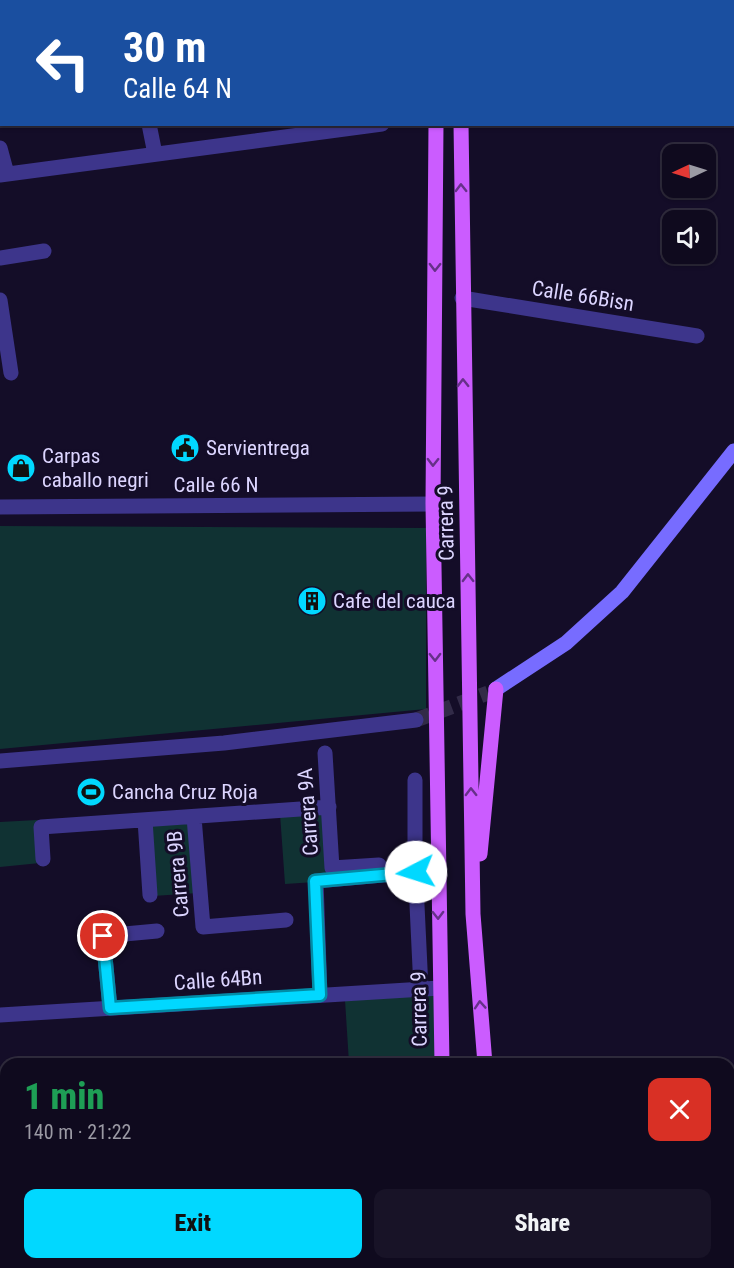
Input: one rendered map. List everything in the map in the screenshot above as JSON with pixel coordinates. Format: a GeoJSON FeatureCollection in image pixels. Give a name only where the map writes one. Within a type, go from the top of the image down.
{"type":"FeatureCollection","features":[{"type":"Feature","properties":{"kind":"main road","name":"Carrera 9"},"geometry":{"type":"LineString","coordinates":[[436,126],[433,504],[442,1058]]}},
{"type":"Feature","properties":{"kind":"main road","name":"Carrera 9"},"geometry":{"type":"LineString","coordinates":[[461,126],[473,914],[485,1058]]}},
{"type":"Feature","properties":{"kind":"main road"},"geometry":{"type":"LineString","coordinates":[[473,914],[492,691],[566,643],[622,592],[734,451]]}},
{"type":"Feature","properties":{"kind":"street"},"geometry":{"type":"LineString","coordinates":[[149,126],[155,154]]}},
{"type":"Feature","properties":{"kind":"street"},"geometry":{"type":"LineString","coordinates":[[0,148],[4,174],[367,126]]}},
{"type":"Feature","properties":{"kind":"street"},"geometry":{"type":"LineString","coordinates":[[0,258],[44,251]]}},
{"type":"Feature","properties":{"kind":"street","name":"Calle 66Bisn"},"geometry":{"type":"LineString","coordinates":[[462,298],[697,336]]}},
{"type":"Feature","properties":{"kind":"street"},"geometry":{"type":"LineString","coordinates":[[0,300],[11,373]]}},
{"type":"Feature","properties":{"kind":"street","name":"Calle 66 N"},"geometry":{"type":"LineString","coordinates":[[0,507],[433,504]]}},
{"type":"Feature","properties":{"kind":"street"},"geometry":{"type":"LineString","coordinates":[[0,761],[224,744],[416,720]]}},
{"type":"Feature","properties":{"kind":"street","name":"Carrera 9A"},"geometry":{"type":"LineString","coordinates":[[325,753],[332,868],[415,868]]}},
{"type":"Feature","properties":{"kind":"street"},"geometry":{"type":"LineString","coordinates":[[415,780],[415,868],[421,989]]}},
{"type":"Feature","properties":{"kind":"street"},"geometry":{"type":"LineString","coordinates":[[43,859],[41,827],[329,807]]}},
{"type":"Feature","properties":{"kind":"street","name":"Carrera 9B"},"geometry":{"type":"LineString","coordinates":[[194,817],[204,927],[286,920]]}},
{"type":"Feature","properties":{"kind":"street","name":"Carrera 9B"},"geometry":{"type":"LineString","coordinates":[[145,820],[150,896]]}},
{"type":"Feature","properties":{"kind":"street"},"geometry":{"type":"LineString","coordinates":[[320,995],[315,881],[415,868]]}},
{"type":"Feature","properties":{"kind":"street"},"geometry":{"type":"LineString","coordinates":[[110,1008],[103,936],[157,931]]}},
{"type":"Feature","properties":{"kind":"street","name":"Calle 64Bn"},"geometry":{"type":"LineString","coordinates":[[0,1015],[440,988]]}},
{"type":"Feature","properties":{"kind":"green space"},"geometry":{"type":"Polygon","coordinates":[[[0,526],[426,528],[426,709],[0,749],[0,526]]]}},
{"type":"Feature","properties":{"kind":"green space"},"geometry":{"type":"Polygon","coordinates":[[[325,811],[330,881],[285,884],[280,814],[325,811]]]}},
{"type":"Feature","properties":{"kind":"green space"},"geometry":{"type":"Polygon","coordinates":[[[192,819],[198,893],[153,896],[147,822],[192,819]]]}},
{"type":"Feature","properties":{"kind":"green space"},"geometry":{"type":"Polygon","coordinates":[[[37,820],[40,863],[0,867],[0,822],[37,820]]]}},
{"type":"Feature","properties":{"kind":"green space"},"geometry":{"type":"Polygon","coordinates":[[[434,993],[435,1058],[349,1058],[345,1000],[434,993]]]}},
{"type":"Feature","properties":{"kind":"tunnel"},"geometry":{"type":"LineString","coordinates":[[416,720],[488,693]]}},
{"type":"Feature","properties":{"kind":"place","name":"Servientrega"},"geometry":{"type":"Point","coordinates":[185,448]}},
{"type":"Feature","properties":{"kind":"place","name":"Carpas caballo negri"},"geometry":{"type":"Point","coordinates":[21,468]}},
{"type":"Feature","properties":{"kind":"place","name":"Cafe del cauca"},"geometry":{"type":"Point","coordinates":[312,601]}},
{"type":"Feature","properties":{"kind":"place","name":"Cancha Cruz Roja"},"geometry":{"type":"Point","coordinates":[91,792]}},
{"type":"Feature","properties":{"kind":"route"},"geometry":{"type":"LineString","coordinates":[[103,936],[110,1008],[320,995],[315,881],[416,872]]}}]}
